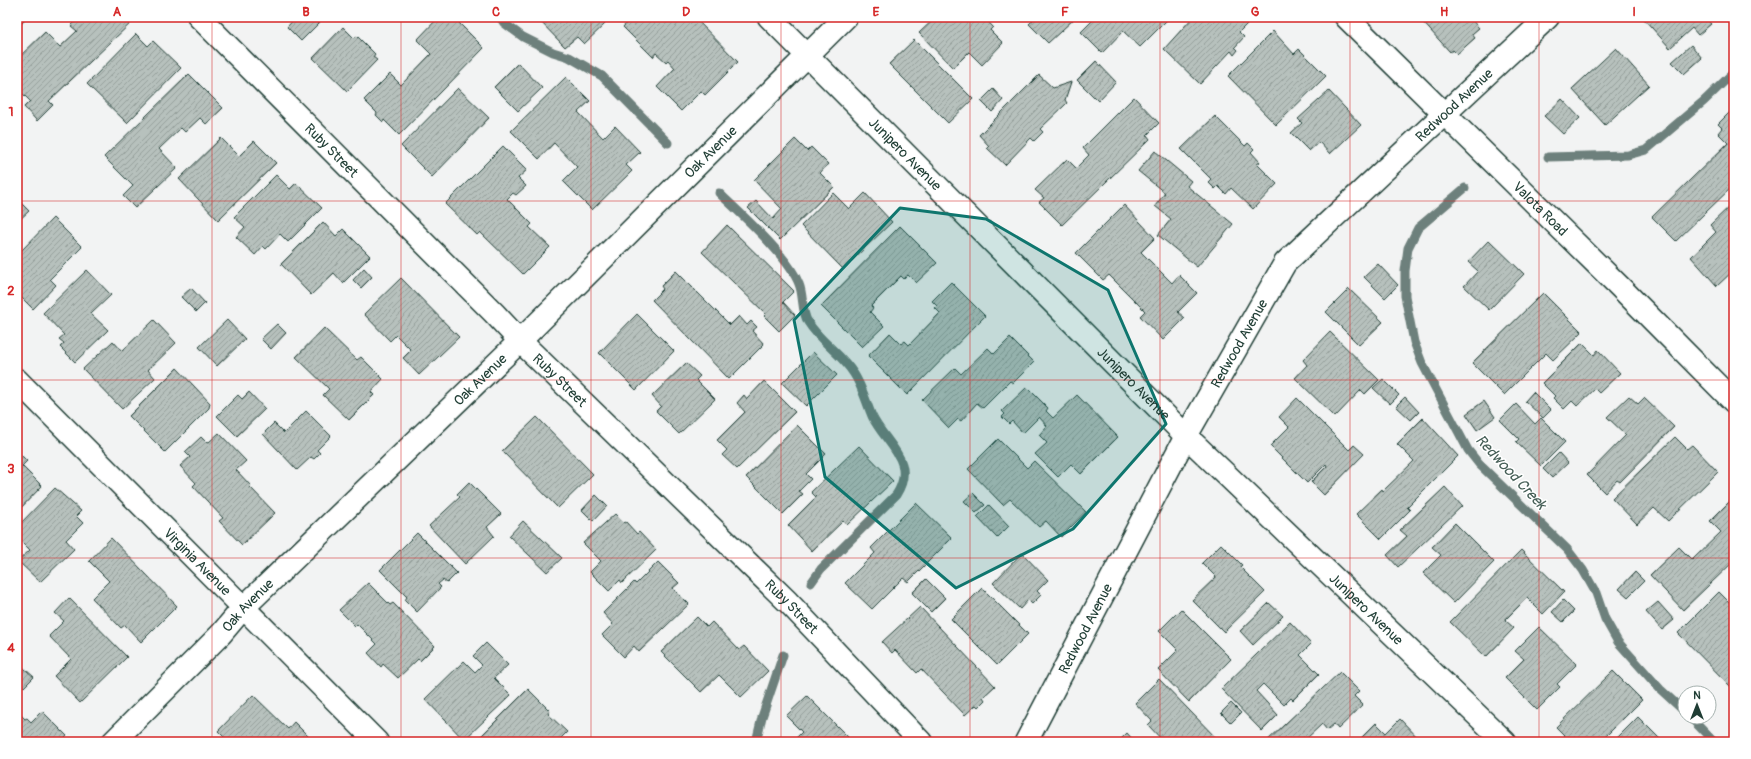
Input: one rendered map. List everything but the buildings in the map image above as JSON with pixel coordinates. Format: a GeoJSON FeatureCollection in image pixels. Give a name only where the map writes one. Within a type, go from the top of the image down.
{"type":"FeatureCollection","features":[{"type":"Feature","properties":{"kind":"street","name":"Ruby Street"},"geometry":{"type":"LineString","coordinates":[[199,17],[520,341],[788,602],[921,742]]}},
{"type":"Feature","properties":{"kind":"street","name":"Junipero Avenue"},"geometry":{"type":"LineString","coordinates":[[769,17],[1186,436],[1505,742]]}},
{"type":"Feature","properties":{"kind":"street","name":"Oak Avenue"},"geometry":{"type":"LineString","coordinates":[[113,742],[221,634],[243,608],[520,341],[846,17]]}},
{"type":"Feature","properties":{"kind":"street","name":"Valota Road"},"geometry":{"type":"LineString","coordinates":[[1346,17],[1621,288],[1734,402]]}},
{"type":"Feature","properties":{"kind":"street","name":"Redwood Avenue"},"geometry":{"type":"LineString","coordinates":[[1026,742],[1186,436],[1285,263],[1548,17]]}},
{"type":"Feature","properties":{"kind":"street","name":"Virginia Avenue"},"geometry":{"type":"LineString","coordinates":[[17,380],[377,742]]}},
{"type":"Feature","properties":{"kind":"highlighted area"},"geometry":{"type":"Polygon","coordinates":[[[900,208],[986,219],[1108,290],[1166,424],[1073,529],[956,588],[825,477],[794,320],[900,208]]]}},
{"type":"Feature","properties":{"kind":"waterway"},"geometry":{"type":"LineString","coordinates":[[500,17],[504,23],[523,37],[553,52],[569,57],[602,76],[668,143]]}},
{"type":"Feature","properties":{"kind":"waterway","name":"Redwood Creek"},"geometry":{"type":"LineString","coordinates":[[1548,157],[1628,155],[1646,150],[1704,101],[1734,72]]}},
{"type":"Feature","properties":{"kind":"waterway","name":"Redwood Creek"},"geometry":{"type":"LineString","coordinates":[[1465,188],[1418,228],[1408,248],[1405,271],[1405,296],[1414,342],[1422,363],[1468,450],[1479,464],[1567,549],[1583,570],[1596,593],[1605,619],[1618,642],[1660,689],[1677,705]]}},
{"type":"Feature","properties":{"kind":"waterway"},"geometry":{"type":"LineString","coordinates":[[719,193],[764,236],[794,273],[801,289],[804,313],[808,322],[854,374],[862,389],[872,416],[902,462],[902,483],[896,495],[821,569],[811,583]]}},
{"type":"Feature","properties":{"kind":"waterway"},"geometry":{"type":"LineString","coordinates":[[756,742],[762,717],[783,655]]}},
{"type":"Feature","properties":{"kind":"waterway","name":"Redwood Creek"},"geometry":{"type":"LineString","coordinates":[[1698,725],[1714,742]]}}]}
